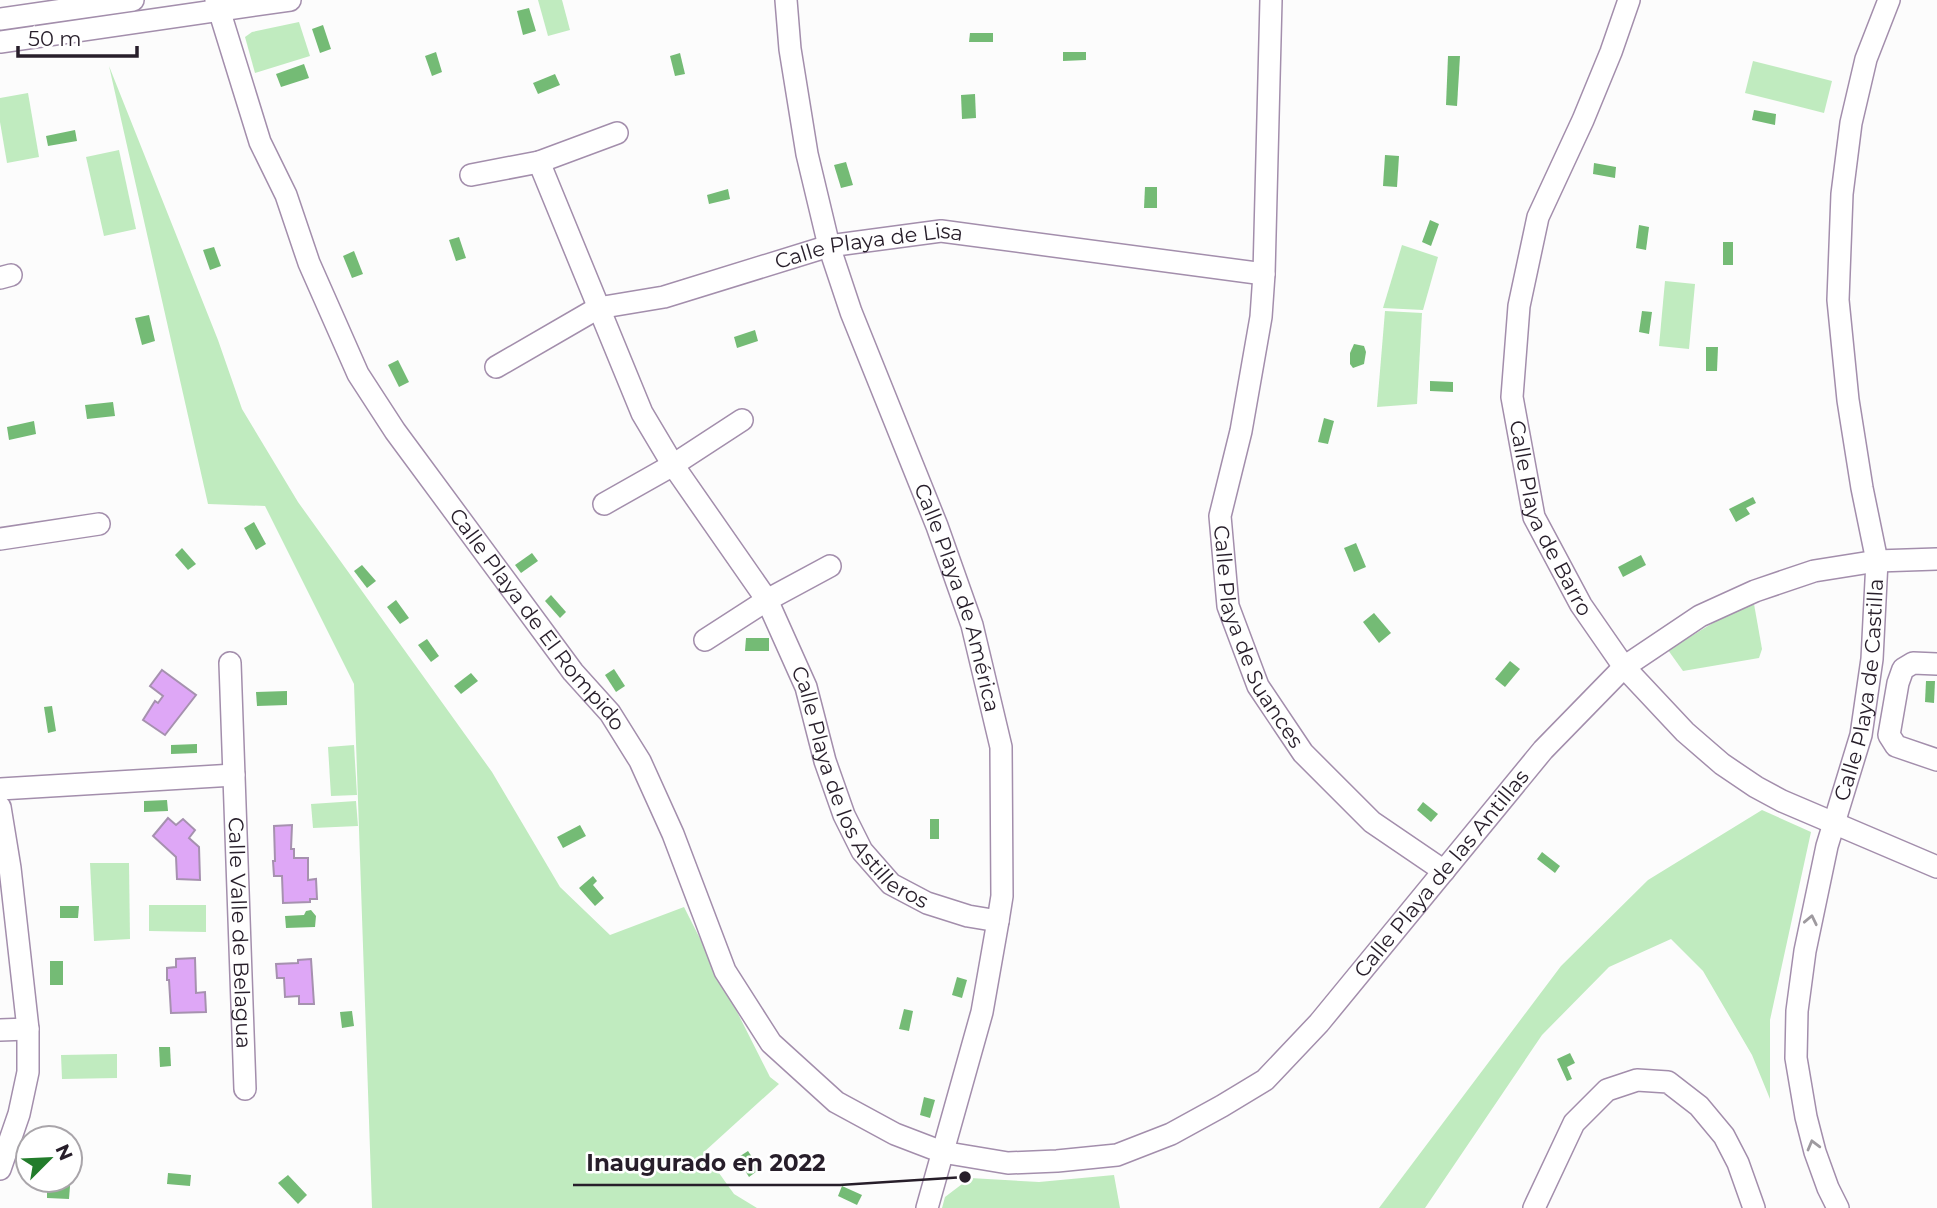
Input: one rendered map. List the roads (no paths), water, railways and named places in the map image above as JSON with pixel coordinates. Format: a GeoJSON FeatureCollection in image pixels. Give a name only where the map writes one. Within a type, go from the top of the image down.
{"type":"FeatureCollection","features":[{"type":"Feature","properties":{"kind":"street"},"geometry":{"type":"LineString","coordinates":[[0,19],[133,0]]}},
{"type":"Feature","properties":{"kind":"street"},"geometry":{"type":"LineString","coordinates":[[0,42],[98,28],[218,6],[290,0]]}},
{"type":"Feature","properties":{"kind":"street","name":"Calle Playa de América"},"geometry":{"type":"LineString","coordinates":[[786,0],[790,49],[807,154],[829,246],[851,312],[937,526],[972,625],[1001,747],[1002,896],[998,921],[982,1013],[927,1208]]}},
{"type":"Feature","properties":{"kind":"street","name":"Calle Playa de Suances"},"geometry":{"type":"LineString","coordinates":[[1271,0],[1261,317],[1241,431],[1220,516],[1228,606],[1258,686],[1303,754],[1372,822],[1444,871]]}},
{"type":"Feature","properties":{"kind":"street","name":"Calle Playa de Barro"},"geometry":{"type":"LineString","coordinates":[[1629,0],[1583,120],[1538,217],[1519,306],[1512,397],[1534,517],[1581,605],[1624,667],[1685,732],[1722,764],[1782,801],[1937,867]]}},
{"type":"Feature","properties":{"kind":"street","name":"Calle Playa de Castilla"},"geometry":{"type":"LineString","coordinates":[[1838,1208],[1815,1152],[1806,1117],[1796,1059],[1797,1011],[1805,951],[1833,823],[1861,735],[1872,659],[1877,561],[1848,400],[1838,300],[1842,194],[1851,123],[1866,59],[1889,0]]}},
{"type":"Feature","properties":{"kind":"street"},"geometry":{"type":"LineString","coordinates":[[95,5],[98,28]]}},
{"type":"Feature","properties":{"kind":"street","name":"Calle Playa de El Rompido"},"geometry":{"type":"LineString","coordinates":[[218,6],[260,142],[286,195],[309,263],[358,374],[395,431],[573,672],[610,713],[640,761],[673,834],[725,971],[771,1043],[836,1102],[895,1134],[942,1152]]}},
{"type":"Feature","properties":{"kind":"street"},"geometry":{"type":"LineString","coordinates":[[471,175],[540,162],[617,133]]}},
{"type":"Feature","properties":{"kind":"street","name":"Calle Playa de los Astilleros"},"geometry":{"type":"LineString","coordinates":[[540,162],[642,413],[673,465],[767,600],[806,687],[825,761],[844,815],[862,851],[891,884],[927,903],[968,916],[998,921]]}},
{"type":"Feature","properties":{"kind":"street","name":"Calle Playa de Lisa"},"geometry":{"type":"LineString","coordinates":[[496,367],[598,308],[664,297],[829,246],[942,231],[1264,274]]}},
{"type":"Feature","properties":{"kind":"street"},"geometry":{"type":"LineString","coordinates":[[604,504],[673,465],[742,420]]}},
{"type":"Feature","properties":{"kind":"street"},"geometry":{"type":"LineString","coordinates":[[0,539],[99,524]]}},
{"type":"Feature","properties":{"kind":"street","name":"Calle Playa de las Antillas"},"geometry":{"type":"LineString","coordinates":[[942,1152],[1009,1163],[1117,1155],[1171,1134],[1265,1080],[1319,1023],[1544,750],[1624,667],[1700,616],[1755,591],[1814,571],[1877,561],[1937,559]]}},
{"type":"Feature","properties":{"kind":"street"},"geometry":{"type":"LineString","coordinates":[[705,640],[767,600],[830,566]]}},
{"type":"Feature","properties":{"kind":"street","name":"Calle Valle de Belagua"},"geometry":{"type":"LineString","coordinates":[[230,663],[246,1088]]}},
{"type":"Feature","properties":{"kind":"street"},"geometry":{"type":"LineString","coordinates":[[1937,664],[1913,663],[1903,669],[1895,696],[1889,735],[1896,746],[1937,760]]}},
{"type":"Feature","properties":{"kind":"street"},"geometry":{"type":"LineString","coordinates":[[1868,694],[1895,696]]}},
{"type":"Feature","properties":{"kind":"street"},"geometry":{"type":"LineString","coordinates":[[0,789],[234,775]]}},
{"type":"Feature","properties":{"kind":"street"},"geometry":{"type":"LineString","coordinates":[[0,807],[10,868],[28,1029],[28,1072],[19,1114],[0,1169]]}},
{"type":"Feature","properties":{"kind":"street"},"geometry":{"type":"LineString","coordinates":[[0,1030],[28,1029]]}},
{"type":"Feature","properties":{"kind":"street"},"geometry":{"type":"LineString","coordinates":[[1534,1208],[1574,1123],[1607,1090],[1637,1080],[1668,1082],[1699,1106],[1724,1136],[1738,1163],[1754,1208]]}},
{"type":"Feature","properties":{"kind":"street"},"geometry":{"type":"LineString","coordinates":[[1724,1136],[1740,1208]]}},
{"type":"Feature","properties":{"kind":"place","name":"Inaugurado en 2022"},"geometry":{"type":"Point","coordinates":[965,1177]}}]}
